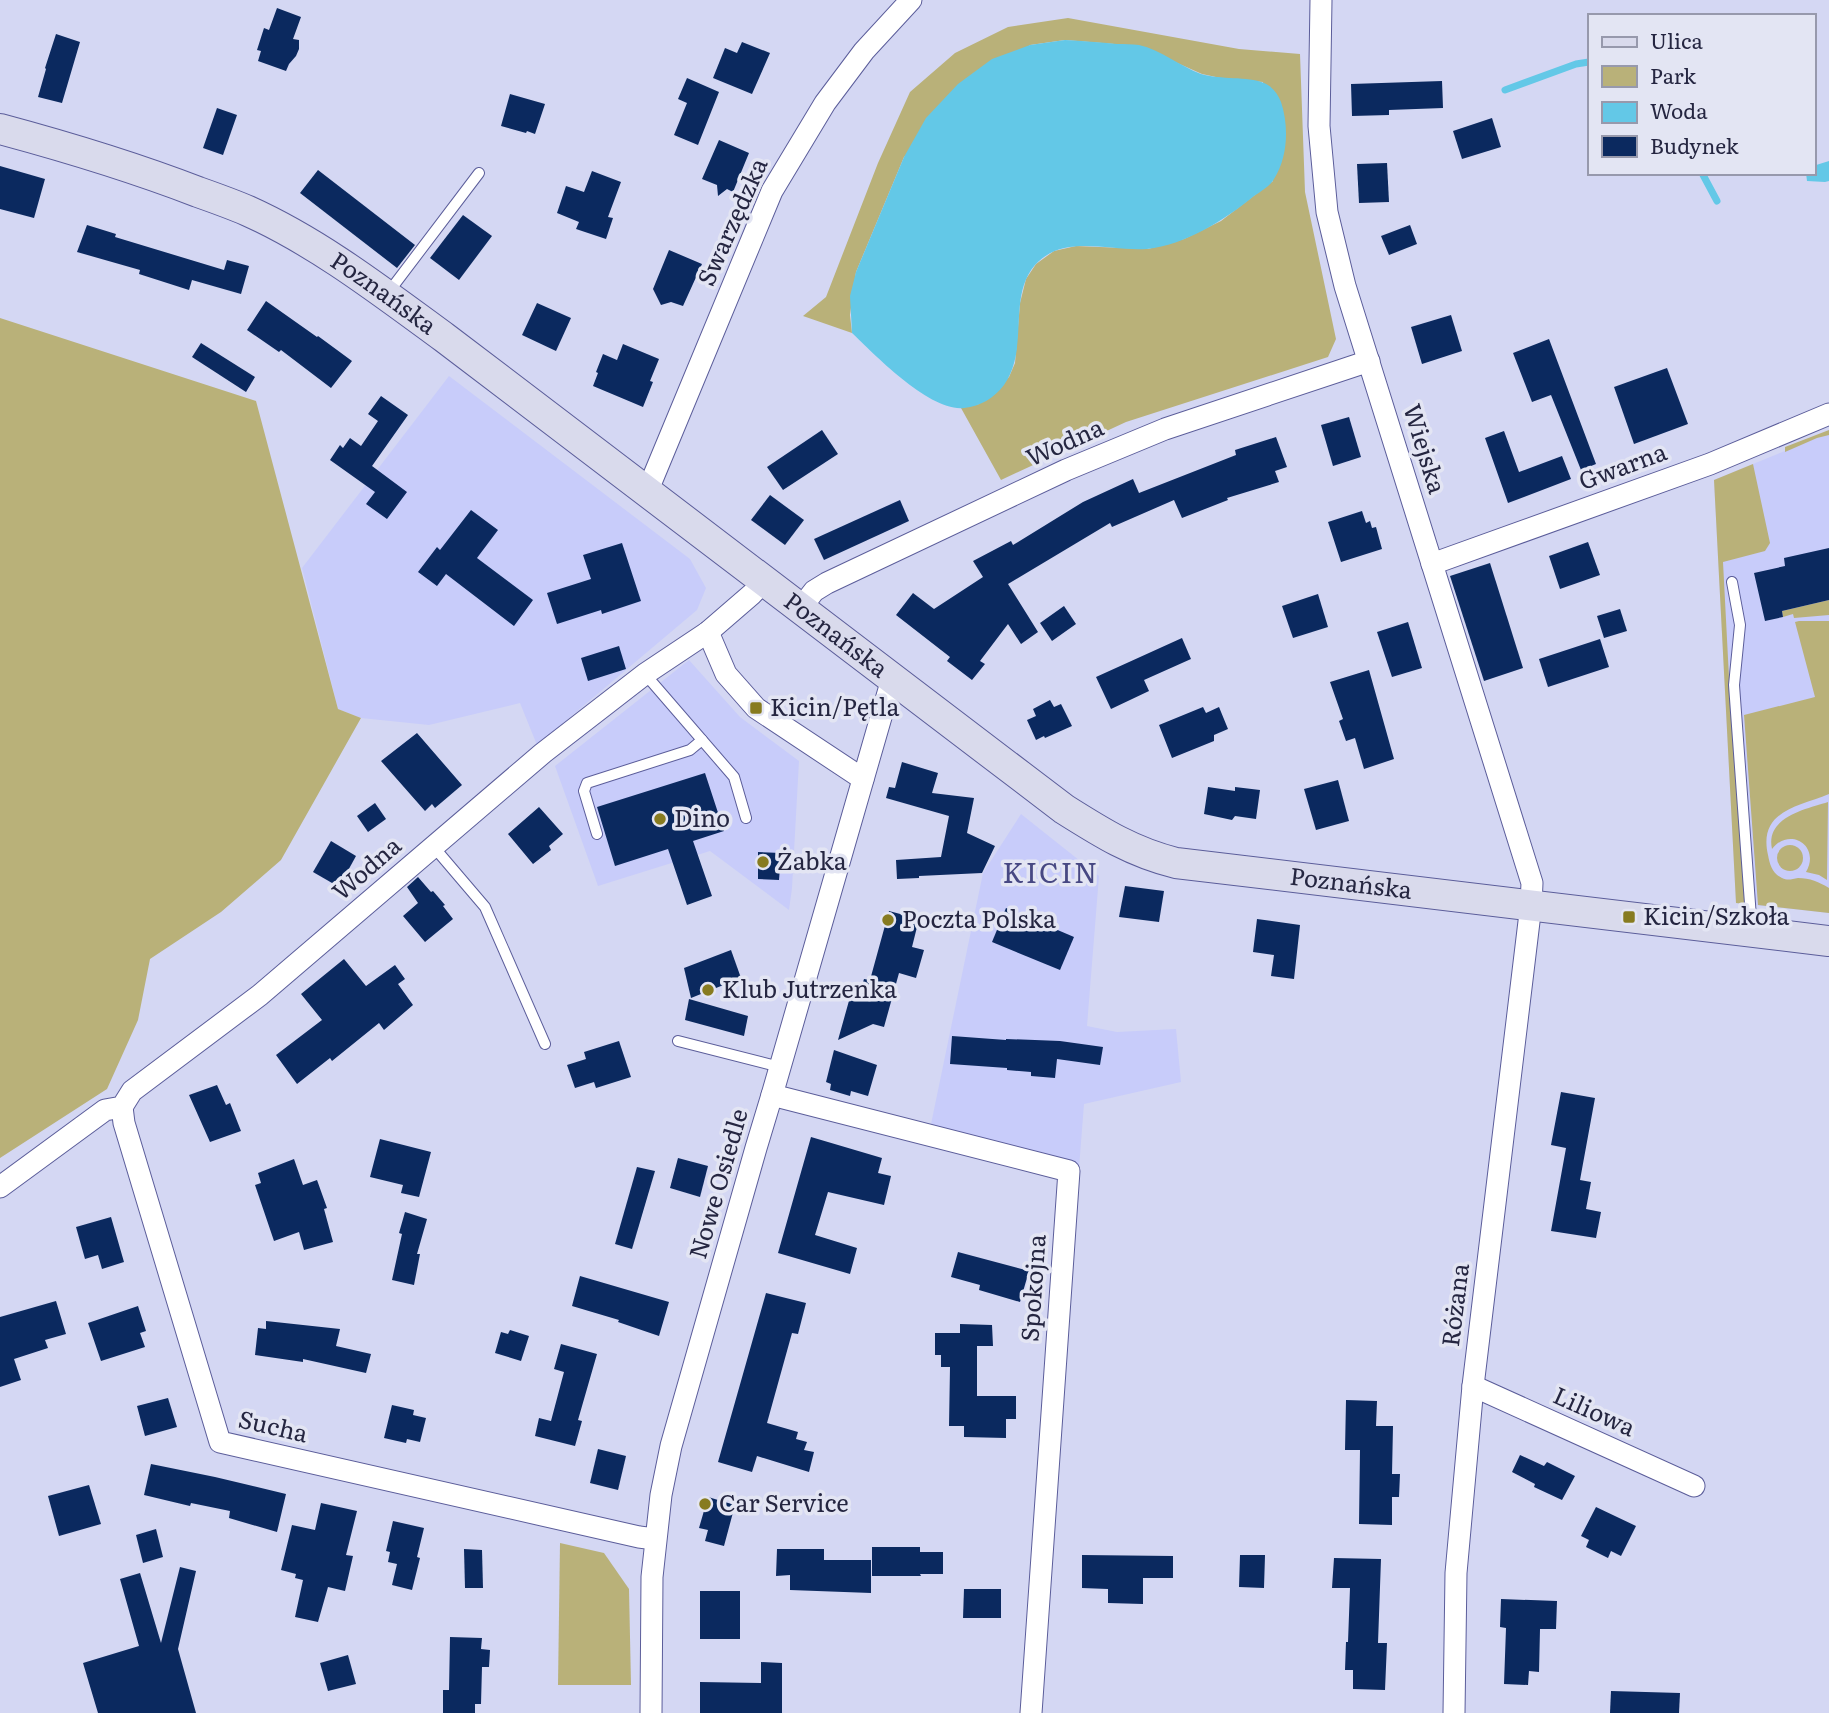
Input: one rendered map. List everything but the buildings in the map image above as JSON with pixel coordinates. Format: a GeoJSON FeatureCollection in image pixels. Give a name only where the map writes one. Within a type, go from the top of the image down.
{"type":"FeatureCollection","features":[{"type":"Feature","properties":{"kind":"street","name":"Swarzędzka"},"geometry":{"type":"LineString","coordinates":[[647,492],[772,191],[825,103],[864,51],[911,0]]}},
{"type":"Feature","properties":{"kind":"street","name":"Wiejska"},"geometry":{"type":"LineString","coordinates":[[1321,0],[1319,126],[1327,212],[1345,286],[1532,883],[1531,905]]}},
{"type":"Feature","properties":{"kind":"street","name":"Poznańska"},"geometry":{"type":"LineString","coordinates":[[0,129],[82,151],[168,180],[247,211],[287,231],[386,295],[445,338],[1064,809],[1151,857],[1190,864],[1829,941]]}},
{"type":"Feature","properties":{"kind":"street","name":"Wodna"},"geometry":{"type":"LineString","coordinates":[[800,609],[814,591],[827,583],[1066,470],[1165,429],[1368,361]]}},
{"type":"Feature","properties":{"kind":"street","name":"Gwarna"},"geometry":{"type":"LineString","coordinates":[[1432,564],[1710,464],[1758,450],[1829,414]]}},
{"type":"Feature","properties":{"kind":"street","name":"Wodna"},"geometry":{"type":"LineString","coordinates":[[0,1187],[105,1110],[122,1107],[132,1091],[260,995],[542,753],[645,674],[708,632],[764,582]]}},
{"type":"Feature","properties":{"kind":"street"},"geometry":{"type":"LineString","coordinates":[[708,632],[726,674],[756,708],[863,779]]}},
{"type":"Feature","properties":{"kind":"street","name":"Nowe Osiedle"},"geometry":{"type":"LineString","coordinates":[[651,1713],[652,1577],[661,1496],[671,1446],[892,679]]}},
{"type":"Feature","properties":{"kind":"street","name":"Różana"},"geometry":{"type":"LineString","coordinates":[[1454,1713],[1456,1573],[1473,1386],[1531,905]]}},
{"type":"Feature","properties":{"kind":"street","name":"Spokojna"},"geometry":{"type":"LineString","coordinates":[[772,1095],[1069,1171],[1031,1713]]}},
{"type":"Feature","properties":{"kind":"street","name":"Sucha"},"geometry":{"type":"LineString","coordinates":[[122,1107],[128,1137],[220,1442],[655,1539]]}},
{"type":"Feature","properties":{"kind":"street","name":"Liliowa"},"geometry":{"type":"LineString","coordinates":[[1473,1386],[1694,1486]]}},
{"type":"Feature","properties":{"kind":"lane"},"geometry":{"type":"LineString","coordinates":[[386,295],[479,173]]}},
{"type":"Feature","properties":{"kind":"lane"},"geometry":{"type":"LineString","coordinates":[[1732,582],[1740,625],[1734,685],[1752,933]]}},
{"type":"Feature","properties":{"kind":"lane"},"geometry":{"type":"LineString","coordinates":[[645,674],[734,777],[746,818]]}},
{"type":"Feature","properties":{"kind":"lane"},"geometry":{"type":"LineString","coordinates":[[597,834],[584,791],[587,783],[690,750],[702,740]]}},
{"type":"Feature","properties":{"kind":"lane"},"geometry":{"type":"LineString","coordinates":[[433,846],[485,907],[544,1044]]}},
{"type":"Feature","properties":{"kind":"lane"},"geometry":{"type":"LineString","coordinates":[[678,1041],[780,1067]]}},
{"type":"Feature","properties":{"kind":"shaded area"},"geometry":{"type":"Polygon","coordinates":[[[449,376],[690,559],[706,588],[697,610],[537,745],[520,703],[429,725],[361,718],[338,709],[302,568],[449,376]]]}},
{"type":"Feature","properties":{"kind":"shaded area"},"geometry":{"type":"Polygon","coordinates":[[[1829,433],[1829,913],[1736,903],[1714,480],[1829,433]]]}},
{"type":"Feature","properties":{"kind":"shaded area"},"geometry":{"type":"Polygon","coordinates":[[[689,660],[740,717],[799,761],[789,910],[710,851],[598,886],[555,766],[689,660]]]}},
{"type":"Feature","properties":{"kind":"shaded area"},"geometry":{"type":"Polygon","coordinates":[[[1021,814],[1099,876],[1087,1026],[1117,1032],[1176,1029],[1181,1082],[1084,1104],[1079,1168],[930,1129],[983,873],[1021,814]]]}},
{"type":"Feature","properties":{"kind":"green space"},"geometry":{"type":"Polygon","coordinates":[[[1068,18],[1239,49],[1300,54],[1305,192],[1336,339],[1328,357],[1126,422],[1001,480],[961,408],[979,404],[1009,377],[1015,363],[1020,303],[1026,279],[1036,264],[1054,251],[1076,246],[1148,249],[1184,239],[1221,221],[1273,181],[1263,82],[1202,74],[1139,46],[1065,40],[1030,45],[904,157],[856,272],[850,315],[852,333],[803,316],[826,297],[878,163],[910,92],[955,53],[1008,27],[1068,18]]]}},
{"type":"Feature","properties":{"kind":"green space"},"geometry":{"type":"Polygon","coordinates":[[[0,318],[256,401],[338,709],[361,718],[281,860],[221,912],[150,959],[138,1020],[107,1089],[0,1158],[0,318]]]}},
{"type":"Feature","properties":{"kind":"green space"},"geometry":{"type":"Polygon","coordinates":[[[1829,430],[1829,435],[1785,452],[1785,447],[1829,430]]]}},
{"type":"Feature","properties":{"kind":"green space"},"geometry":{"type":"Polygon","coordinates":[[[1753,464],[1770,543],[1765,551],[1723,562],[1744,904],[1736,903],[1714,480],[1753,464]]]}},
{"type":"Feature","properties":{"kind":"green space"},"geometry":{"type":"Polygon","coordinates":[[[1829,600],[1829,615],[1794,618],[1793,614],[1783,617],[1782,611],[1829,600]]]}},
{"type":"Feature","properties":{"kind":"green space"},"geometry":{"type":"Polygon","coordinates":[[[1829,621],[1829,794],[1783,813],[1774,820],[1766,840],[1771,865],[1779,876],[1790,880],[1810,880],[1829,888],[1829,913],[1758,905],[1744,715],[1815,697],[1795,622],[1829,621]]]}},
{"type":"Feature","properties":{"kind":"green space"},"geometry":{"type":"Polygon","coordinates":[[[1828,802],[1827,880],[1806,872],[1810,854],[1801,842],[1787,839],[1772,849],[1771,838],[1775,829],[1789,816],[1828,802]]]}},
{"type":"Feature","properties":{"kind":"green space"},"geometry":{"type":"Polygon","coordinates":[[[1790,845],[1799,849],[1803,858],[1799,867],[1790,871],[1781,867],[1777,858],[1781,849],[1790,845]]]}},
{"type":"Feature","properties":{"kind":"green space"},"geometry":{"type":"Polygon","coordinates":[[[560,1543],[604,1553],[629,1589],[631,1685],[558,1685],[560,1543]]]}},
{"type":"Feature","properties":{"kind":"water"},"geometry":{"type":"Polygon","coordinates":[[[1065,40],[1139,45],[1201,74],[1250,79],[1267,84],[1278,96],[1284,111],[1286,141],[1282,161],[1268,186],[1230,214],[1190,237],[1147,249],[1088,246],[1060,249],[1047,255],[1035,265],[1022,292],[1016,355],[1012,371],[1004,385],[996,394],[981,403],[964,408],[950,407],[935,401],[904,380],[852,333],[850,296],[856,272],[904,157],[926,118],[958,84],[992,59],[1030,45],[1065,40]]]}},
{"type":"Feature","properties":{"kind":"water"},"geometry":{"type":"Polygon","coordinates":[[[1829,161],[1829,181],[1807,181],[1806,175],[1815,175],[1815,165],[1829,161]]]}},
{"type":"Feature","properties":{"kind":"waterway"},"geometry":{"type":"LineString","coordinates":[[1505,90],[1588,62]]}},
{"type":"Feature","properties":{"kind":"waterway"},"geometry":{"type":"LineString","coordinates":[[1703,175],[1717,201]]}},
{"type":"Feature","properties":{"kind":"place","name":"Kicin/Pętla"},"geometry":{"type":"Point","coordinates":[756,708]}},
{"type":"Feature","properties":{"kind":"place","name":"Dino"},"geometry":{"type":"Point","coordinates":[660,819]}},
{"type":"Feature","properties":{"kind":"place","name":"Żabka"},"geometry":{"type":"Point","coordinates":[763,862]}},
{"type":"Feature","properties":{"kind":"place","name":"Kicin/Szkoła"},"geometry":{"type":"Point","coordinates":[1629,917]}},
{"type":"Feature","properties":{"kind":"place","name":"Poczta Polska"},"geometry":{"type":"Point","coordinates":[888,920]}},
{"type":"Feature","properties":{"kind":"place","name":"Klub Jutrzenka"},"geometry":{"type":"Point","coordinates":[708,990]}},
{"type":"Feature","properties":{"kind":"place","name":"Car Service"},"geometry":{"type":"Point","coordinates":[705,1504]}},
{"type":"Feature","properties":{"kind":"district","name":"KICIN"},"geometry":{"type":"Point","coordinates":[1051,873]}}]}
